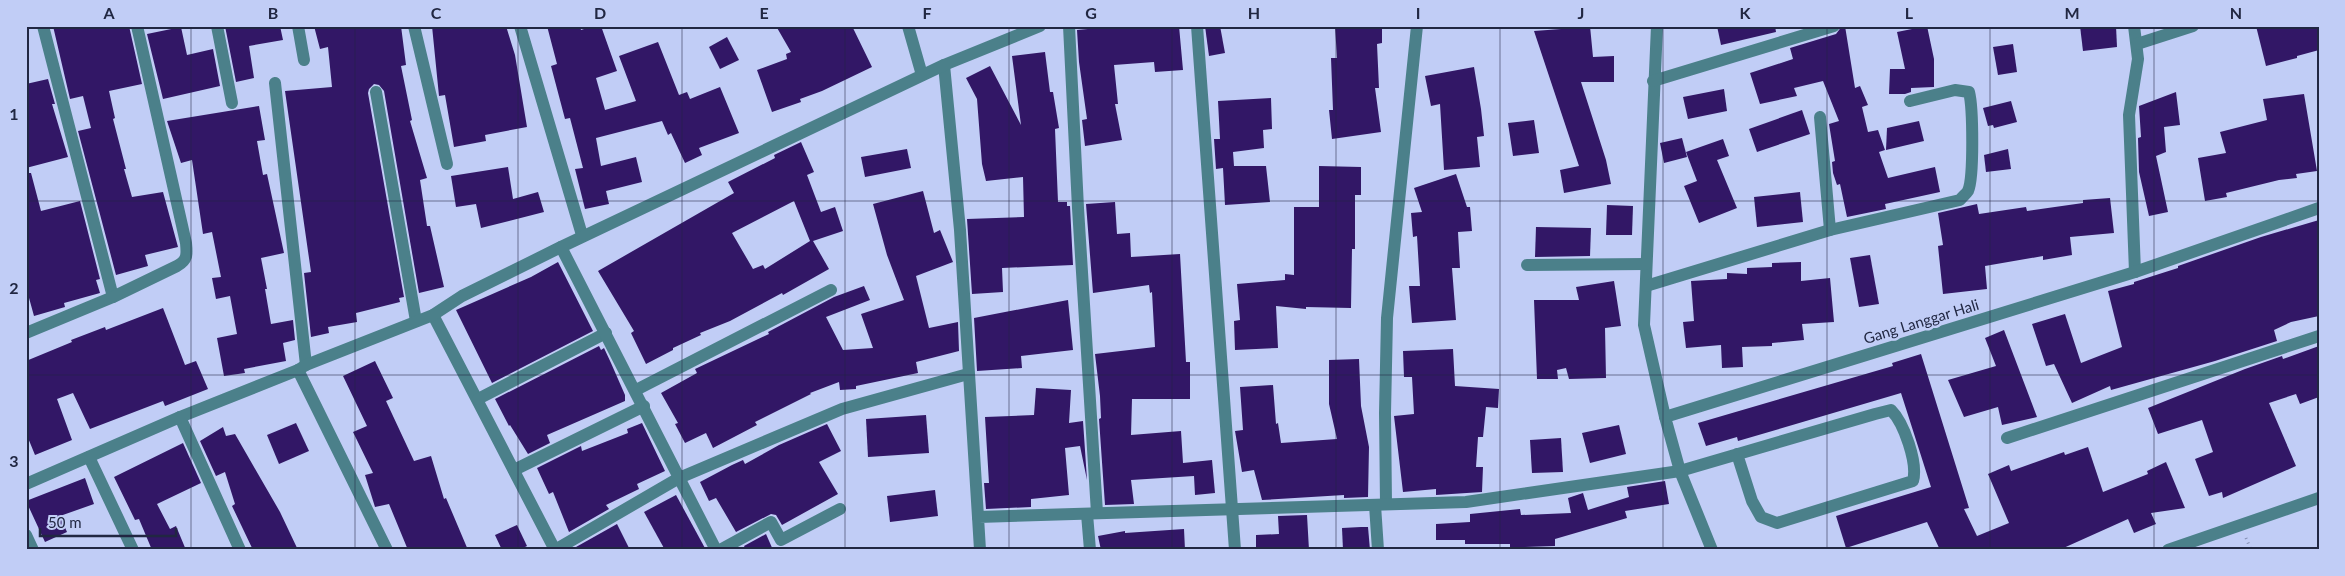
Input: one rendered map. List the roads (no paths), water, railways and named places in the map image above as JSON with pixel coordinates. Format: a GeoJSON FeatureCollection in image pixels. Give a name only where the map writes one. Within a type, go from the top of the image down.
{"type":"FeatureCollection","features":[{"type":"Feature","properties":{"kind":"street"},"geometry":{"type":"LineString","coordinates":[[43,26],[113,297]]}},
{"type":"Feature","properties":{"kind":"street"},"geometry":{"type":"LineString","coordinates":[[27,329],[113,297],[177,266],[184,262],[187,255],[186,243],[137,26]]}},
{"type":"Feature","properties":{"kind":"street"},"geometry":{"type":"LineString","coordinates":[[217,26],[232,103]]}},
{"type":"Feature","properties":{"kind":"street"},"geometry":{"type":"LineString","coordinates":[[298,26],[304,60]]}},
{"type":"Feature","properties":{"kind":"street"},"geometry":{"type":"LineString","coordinates":[[414,26],[447,164]]}},
{"type":"Feature","properties":{"kind":"street"},"geometry":{"type":"LineString","coordinates":[[520,26],[582,235]]}},
{"type":"Feature","properties":{"kind":"street"},"geometry":{"type":"LineString","coordinates":[[908,26],[922,75]]}},
{"type":"Feature","properties":{"kind":"street"},"geometry":{"type":"LineString","coordinates":[[26,484],[180,417],[433,315],[462,296],[582,235],[922,75],[1040,26]]}},
{"type":"Feature","properties":{"kind":"street"},"geometry":{"type":"LineString","coordinates":[[1069,26],[1092,514],[1090,550]]}},
{"type":"Feature","properties":{"kind":"street"},"geometry":{"type":"LineString","coordinates":[[1197,26],[1234,550]]}},
{"type":"Feature","properties":{"kind":"street"},"geometry":{"type":"LineString","coordinates":[[1378,550],[1387,318],[1417,26]]}},
{"type":"Feature","properties":{"kind":"street"},"geometry":{"type":"LineString","coordinates":[[1657,26],[1644,325],[1680,472],[1712,550]]}},
{"type":"Feature","properties":{"kind":"street"},"geometry":{"type":"LineString","coordinates":[[1654,81],[1834,26]]}},
{"type":"Feature","properties":{"kind":"street"},"geometry":{"type":"LineString","coordinates":[[2134,26],[2138,59],[2129,115],[2135,272]]}},
{"type":"Feature","properties":{"kind":"street"},"geometry":{"type":"LineString","coordinates":[[2137,44],[2193,26]]}},
{"type":"Feature","properties":{"kind":"street"},"geometry":{"type":"LineString","coordinates":[[944,65],[960,230],[980,550]]}},
{"type":"Feature","properties":{"kind":"street"},"geometry":{"type":"LineString","coordinates":[[275,83],[302,368],[387,550]]}},
{"type":"Feature","properties":{"kind":"street"},"geometry":{"type":"LineString","coordinates":[[1646,286],[1830,230],[1960,200],[1968,190],[1972,103],[1969,92],[1956,90],[1910,101]]}},
{"type":"Feature","properties":{"kind":"street"},"geometry":{"type":"LineString","coordinates":[[376,92],[416,321]]}},
{"type":"Feature","properties":{"kind":"street"},"geometry":{"type":"LineString","coordinates":[[1820,117],[1830,230]]}},
{"type":"Feature","properties":{"kind":"street","name":"Gang Langgar Hali"},"geometry":{"type":"LineString","coordinates":[[1665,417],[2135,272],[2319,208]]}},
{"type":"Feature","properties":{"kind":"street"},"geometry":{"type":"LineString","coordinates":[[560,247],[636,390],[716,550]]}},
{"type":"Feature","properties":{"kind":"street"},"geometry":{"type":"LineString","coordinates":[[1527,265],[1646,264]]}},
{"type":"Feature","properties":{"kind":"street"},"geometry":{"type":"LineString","coordinates":[[636,390],[831,290]]}},
{"type":"Feature","properties":{"kind":"street"},"geometry":{"type":"LineString","coordinates":[[433,315],[555,550],[679,478],[842,409],[968,374]]}},
{"type":"Feature","properties":{"kind":"street"},"geometry":{"type":"LineString","coordinates":[[478,399],[606,333]]}},
{"type":"Feature","properties":{"kind":"street"},"geometry":{"type":"LineString","coordinates":[[2007,438],[2319,336]]}},
{"type":"Feature","properties":{"kind":"street"},"geometry":{"type":"LineString","coordinates":[[514,470],[644,406]]}},
{"type":"Feature","properties":{"kind":"street"},"geometry":{"type":"LineString","coordinates":[[978,517],[1466,502],[1680,472],[1737,454],[1891,410],[1899,418],[1916,471],[1913,481],[1776,522],[1761,517],[1752,501],[1737,454]]}},
{"type":"Feature","properties":{"kind":"street"},"geometry":{"type":"LineString","coordinates":[[180,417],[240,550]]}},
{"type":"Feature","properties":{"kind":"street"},"geometry":{"type":"LineString","coordinates":[[89,457],[133,550]]}},
{"type":"Feature","properties":{"kind":"street"},"geometry":{"type":"LineString","coordinates":[[2168,550],[2319,498]]}},
{"type":"Feature","properties":{"kind":"street"},"geometry":{"type":"LineString","coordinates":[[720,550],[771,522],[782,540],[840,509]]}},
{"type":"Feature","properties":{"kind":"street"},"geometry":{"type":"LineString","coordinates":[[26,535],[33,550]]}}]}
